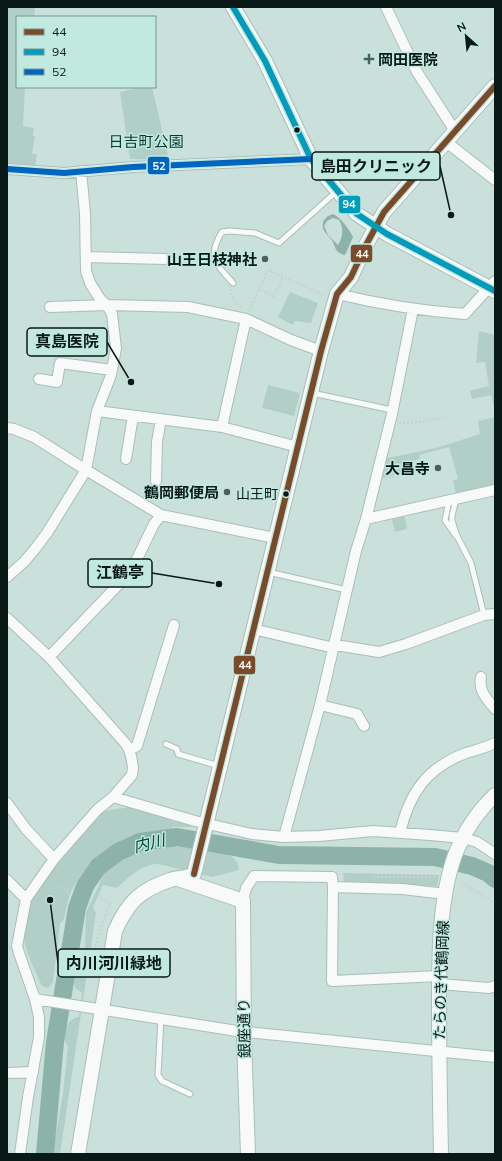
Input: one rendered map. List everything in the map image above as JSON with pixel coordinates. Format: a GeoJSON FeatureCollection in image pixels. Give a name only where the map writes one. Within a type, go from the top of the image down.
{"type":"FeatureCollection","features":[{"type":"Feature","properties":{"kind":"street"},"geometry":{"type":"LineString","coordinates":[[233,7],[265,61],[311,159],[357,214],[376,227],[493,286],[465,314],[413,309],[330,295]]}},
{"type":"Feature","properties":{"kind":"street"},"geometry":{"type":"LineString","coordinates":[[386,7],[417,72],[455,131]]}},
{"type":"Feature","properties":{"kind":"street"},"geometry":{"type":"LineString","coordinates":[[204,887],[197,880],[194,874],[321,351],[330,295],[350,277],[384,212],[495,86]]}},
{"type":"Feature","properties":{"kind":"street"},"geometry":{"type":"LineString","coordinates":[[445,141],[495,180]]}},
{"type":"Feature","properties":{"kind":"street"},"geometry":{"type":"LineString","coordinates":[[7,169],[64,173],[133,167],[311,159]]}},
{"type":"Feature","properties":{"kind":"street"},"geometry":{"type":"LineString","coordinates":[[7,577],[24,562],[47,533],[86,470],[97,411],[110,378],[116,348],[113,319],[107,305],[100,299],[90,283],[86,271],[85,213],[80,171]]}},
{"type":"Feature","properties":{"kind":"street"},"geometry":{"type":"LineString","coordinates":[[86,257],[165,259]]}},
{"type":"Feature","properties":{"kind":"street"},"geometry":{"type":"LineString","coordinates":[[50,307],[146,305],[188,307],[248,315],[291,340],[321,351]]}},
{"type":"Feature","properties":{"kind":"street"},"geometry":{"type":"LineString","coordinates":[[284,837],[335,646],[347,590],[366,519],[392,410],[413,309]]}},
{"type":"Feature","properties":{"kind":"street"},"geometry":{"type":"LineString","coordinates":[[222,428],[248,315]]}},
{"type":"Feature","properties":{"kind":"street"},"geometry":{"type":"LineString","coordinates":[[39,378],[57,382],[60,363],[112,370]]}},
{"type":"Feature","properties":{"kind":"street"},"geometry":{"type":"LineString","coordinates":[[97,411],[222,428],[298,447]]}},
{"type":"Feature","properties":{"kind":"street"},"geometry":{"type":"LineString","coordinates":[[126,459],[133,416]]}},
{"type":"Feature","properties":{"kind":"street"},"geometry":{"type":"LineString","coordinates":[[156,481],[160,419]]}},
{"type":"Feature","properties":{"kind":"street"},"geometry":{"type":"LineString","coordinates":[[7,428],[14,429],[34,437],[161,515],[275,538]]}},
{"type":"Feature","properties":{"kind":"street"},"geometry":{"type":"LineString","coordinates":[[366,519],[495,490]]}},
{"type":"Feature","properties":{"kind":"street"},"geometry":{"type":"LineString","coordinates":[[49,657],[119,584],[136,561],[154,524],[161,515]]}},
{"type":"Feature","properties":{"kind":"street"},"geometry":{"type":"LineString","coordinates":[[253,629],[335,646],[379,652],[406,644],[484,615],[495,614]]}},
{"type":"Feature","properties":{"kind":"street"},"geometry":{"type":"LineString","coordinates":[[7,618],[49,657],[125,743],[129,750],[133,767],[132,775],[113,797],[97,810],[54,859],[26,899],[12,946],[19,954],[40,999],[39,1037],[28,1097],[20,1154]]}},
{"type":"Feature","properties":{"kind":"street"},"geometry":{"type":"LineString","coordinates":[[129,750],[137,746],[174,625]]}},
{"type":"Feature","properties":{"kind":"street"},"geometry":{"type":"LineString","coordinates":[[481,677],[481,689],[488,702],[495,709]]}},
{"type":"Feature","properties":{"kind":"street"},"geometry":{"type":"LineString","coordinates":[[320,706],[357,714],[364,726]]}},
{"type":"Feature","properties":{"kind":"street"},"geometry":{"type":"LineString","coordinates":[[400,833],[412,797],[427,776],[438,767],[451,760],[486,748],[495,743]]}},
{"type":"Feature","properties":{"kind":"street","name":"たらのき代鶴岡線"},"geometry":{"type":"LineString","coordinates":[[441,1154],[439,1051],[440,936],[448,885],[461,843],[477,815],[495,796]]}},
{"type":"Feature","properties":{"kind":"street"},"geometry":{"type":"LineString","coordinates":[[113,797],[205,827],[284,837],[318,836],[373,831],[400,833],[461,843],[476,842],[495,854]]}},
{"type":"Feature","properties":{"kind":"street"},"geometry":{"type":"LineString","coordinates":[[7,803],[26,829],[54,859]]}},
{"type":"Feature","properties":{"kind":"street"},"geometry":{"type":"LineString","coordinates":[[78,1154],[115,931],[122,914],[142,893],[163,883],[185,878],[194,874]]}},
{"type":"Feature","properties":{"kind":"street"},"geometry":{"type":"LineString","coordinates":[[178,879],[243,901],[246,888],[254,876],[332,877],[332,981],[439,980],[489,988],[495,986]]}},
{"type":"Feature","properties":{"kind":"street"},"geometry":{"type":"LineString","coordinates":[[7,880],[26,899]]}},
{"type":"Feature","properties":{"kind":"street"},"geometry":{"type":"LineString","coordinates":[[333,887],[402,889],[448,885]]}},
{"type":"Feature","properties":{"kind":"street","name":"銀座通り"},"geometry":{"type":"LineString","coordinates":[[243,901],[244,1031],[248,1154]]}},
{"type":"Feature","properties":{"kind":"street"},"geometry":{"type":"LineString","coordinates":[[40,999],[244,1031],[495,1057]]}},
{"type":"Feature","properties":{"kind":"street"},"geometry":{"type":"LineString","coordinates":[[7,1073],[33,1072]]}},
{"type":"Feature","properties":{"kind":"lane"},"geometry":{"type":"LineString","coordinates":[[233,283],[215,261],[214,251],[222,232],[229,231],[255,233],[279,243],[337,191]]}},
{"type":"Feature","properties":{"kind":"lane"},"geometry":{"type":"LineString","coordinates":[[311,393],[392,410]]}},
{"type":"Feature","properties":{"kind":"lane"},"geometry":{"type":"LineString","coordinates":[[452,500],[452,516],[457,536],[468,555],[474,571],[474,578],[484,615]]}},
{"type":"Feature","properties":{"kind":"lane"},"geometry":{"type":"LineString","coordinates":[[267,572],[347,590]]}},
{"type":"Feature","properties":{"kind":"lane"},"geometry":{"type":"LineString","coordinates":[[166,744],[177,749],[178,754],[220,767]]}},
{"type":"Feature","properties":{"kind":"lane"},"geometry":{"type":"LineString","coordinates":[[161,1018],[158,1075],[162,1081],[190,1094]]}},
{"type":"Feature","properties":{"kind":"path"},"geometry":{"type":"LineString","coordinates":[[165,259],[192,261]]}},
{"type":"Feature","properties":{"kind":"path"},"geometry":{"type":"LineString","coordinates":[[248,315],[268,270],[330,295]]}},
{"type":"Feature","properties":{"kind":"path"},"geometry":{"type":"LineString","coordinates":[[259,289],[274,297],[283,277]]}},
{"type":"Feature","properties":{"kind":"path"},"geometry":{"type":"LineString","coordinates":[[233,283],[232,294],[236,304],[242,309]]}},
{"type":"Feature","properties":{"kind":"path"},"geometry":{"type":"LineString","coordinates":[[398,423],[420,422],[447,417]]}},
{"type":"Feature","properties":{"kind":"path"},"geometry":{"type":"LineString","coordinates":[[382,480],[418,472]]}},
{"type":"Feature","properties":{"kind":"path"},"geometry":{"type":"LineString","coordinates":[[367,877],[448,885],[488,898],[495,905]]}},
{"type":"Feature","properties":{"kind":"path"},"geometry":{"type":"LineString","coordinates":[[60,887],[70,893]]}},
{"type":"Feature","properties":{"kind":"path"},"geometry":{"type":"LineString","coordinates":[[96,979],[93,973],[95,949],[102,922],[111,903],[98,897]]}},
{"type":"Feature","properties":{"kind":"path"},"geometry":{"type":"LineString","coordinates":[[102,922],[107,923]]}},
{"type":"Feature","properties":{"kind":"green space"},"geometry":{"type":"Polygon","coordinates":[[[7,7],[35,7],[34,16],[16,16],[16,88],[25,88],[23,126],[34,128],[33,136],[35,136],[32,154],[37,154],[35,168],[7,165],[7,7]]]}},
{"type":"Feature","properties":{"kind":"green space","name":"日吉町公園"},"geometry":{"type":"Polygon","coordinates":[[[138,88],[152,88],[169,160],[130,159],[120,92],[138,88]]]}},
{"type":"Feature","properties":{"kind":"green space"},"geometry":{"type":"Polygon","coordinates":[[[290,292],[318,303],[311,323],[295,321],[293,325],[278,317],[290,292]]]}},
{"type":"Feature","properties":{"kind":"green space"},"geometry":{"type":"Polygon","coordinates":[[[479,331],[495,335],[495,412],[491,395],[472,399],[470,391],[489,386],[485,362],[476,363],[479,331]]]}},
{"type":"Feature","properties":{"kind":"green space"},"geometry":{"type":"Polygon","coordinates":[[[268,385],[300,393],[294,416],[262,408],[268,385]]]}},
{"type":"Feature","properties":{"kind":"green space"},"geometry":{"type":"Polygon","coordinates":[[[495,417],[495,486],[456,495],[453,480],[458,479],[449,447],[419,455],[420,459],[406,463],[408,472],[382,478],[379,477],[383,459],[436,448],[480,434],[478,421],[495,417]]]}},
{"type":"Feature","properties":{"kind":"green space"},"geometry":{"type":"Polygon","coordinates":[[[404,513],[407,529],[395,532],[391,516],[404,513]]]}},
{"type":"Feature","properties":{"kind":"green space"},"geometry":{"type":"Polygon","coordinates":[[[131,807],[164,817],[174,822],[192,824],[191,827],[172,827],[172,829],[136,835],[115,844],[96,858],[80,877],[70,894],[63,921],[60,923],[53,982],[48,988],[42,986],[30,958],[23,935],[24,924],[32,900],[39,886],[58,859],[103,811],[131,807]]]}},
{"type":"Feature","properties":{"kind":"green space"},"geometry":{"type":"Polygon","coordinates":[[[165,846],[198,848],[224,853],[235,859],[239,870],[213,877],[158,864],[152,864],[136,872],[117,888],[103,885],[93,907],[96,913],[60,1154],[54,1154],[68,1045],[65,1043],[66,1030],[68,1023],[71,1020],[79,1017],[82,993],[75,988],[74,982],[76,964],[85,949],[86,913],[105,872],[113,865],[136,852],[165,846]]]}},
{"type":"Feature","properties":{"kind":"green space"},"geometry":{"type":"Polygon","coordinates":[[[343,873],[439,875],[437,886],[344,883],[343,873]]]}},
{"type":"Feature","properties":{"kind":"shaded area"},"geometry":{"type":"Polygon","coordinates":[[[333,214],[339,218],[353,237],[345,255],[337,251],[333,242],[326,233],[323,228],[324,220],[333,214]],[[333,218],[327,221],[324,226],[328,235],[338,245],[342,232],[342,226],[339,220],[333,218]]]}},
{"type":"Feature","properties":{"kind":"waterway","name":"内川"},"geometry":{"type":"LineString","coordinates":[[45,1154],[55,1042],[77,908],[85,886],[98,867],[118,852],[140,842],[177,837],[279,855],[435,857],[472,866],[488,873],[495,879]]}},
{"type":"Feature","properties":{"kind":"transit line","name":"94"},"geometry":{"type":"LineString","coordinates":[[233,7],[265,61],[311,159],[357,214],[387,234],[495,291]]}},
{"type":"Feature","properties":{"kind":"transit line","name":"44"},"geometry":{"type":"LineString","coordinates":[[194,874],[321,351],[337,294],[351,277],[384,212],[495,86]]}},
{"type":"Feature","properties":{"kind":"transit line","name":"52"},"geometry":{"type":"LineString","coordinates":[[7,169],[64,173],[133,167],[311,159]]}},
{"type":"Feature","properties":{"kind":"place","name":"岡田医院"},"geometry":{"type":"Point","coordinates":[369,59]}},
{"type":"Feature","properties":{"kind":"place","name":"島田クリニック"},"geometry":{"type":"Point","coordinates":[451,215]}},
{"type":"Feature","properties":{"kind":"place","name":"山王日枝神社"},"geometry":{"type":"Point","coordinates":[265,259]}},
{"type":"Feature","properties":{"kind":"place","name":"真島医院"},"geometry":{"type":"Point","coordinates":[131,382]}},
{"type":"Feature","properties":{"kind":"place","name":"大昌寺"},"geometry":{"type":"Point","coordinates":[438,468]}},
{"type":"Feature","properties":{"kind":"place","name":"鶴岡郵便局"},"geometry":{"type":"Point","coordinates":[227,492]}},
{"type":"Feature","properties":{"kind":"place","name":"山王町"},"geometry":{"type":"Point","coordinates":[286,494]}},
{"type":"Feature","properties":{"kind":"place","name":"江鶴亭"},"geometry":{"type":"Point","coordinates":[219,584]}},
{"type":"Feature","properties":{"kind":"place","name":"内川河川緑地"},"geometry":{"type":"Point","coordinates":[50,900]}}]}
